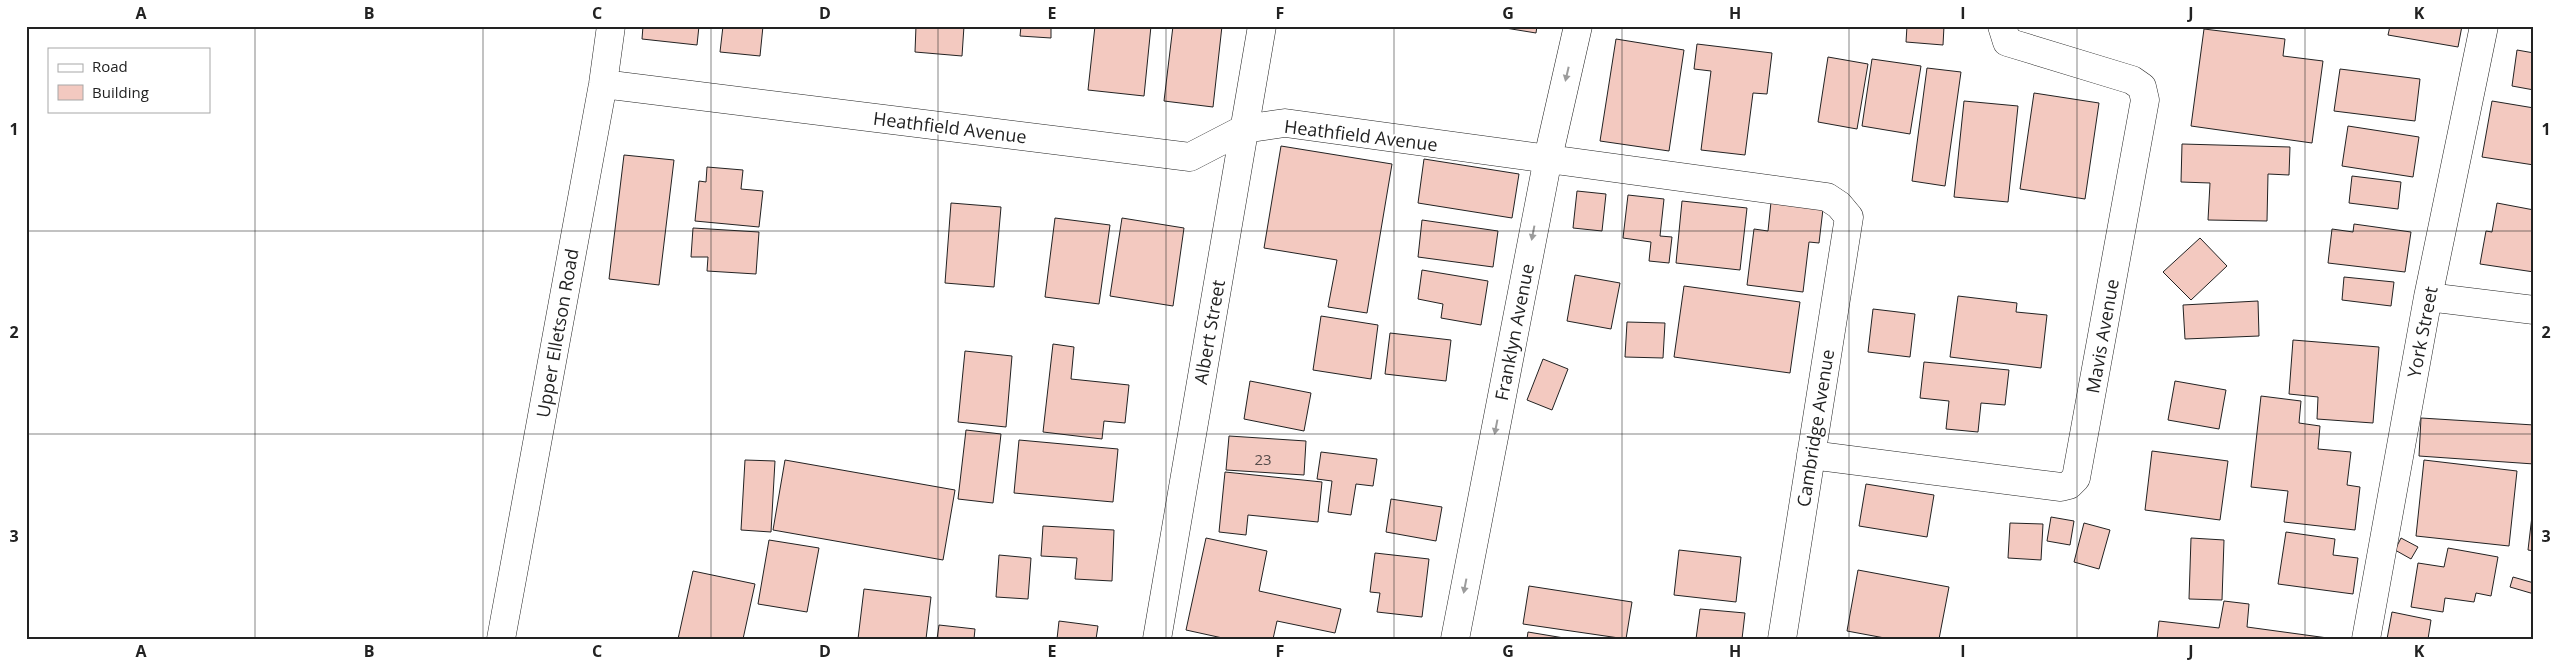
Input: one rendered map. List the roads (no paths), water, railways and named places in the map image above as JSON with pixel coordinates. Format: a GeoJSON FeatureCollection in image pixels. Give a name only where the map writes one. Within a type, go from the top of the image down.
{"type":"FeatureCollection","features":[{"type":"Feature","properties":{"kind":"street","name":"Upper Elletson Road"},"geometry":{"type":"LineString","coordinates":[[501,639],[603,84],[611,26]]}},
{"type":"Feature","properties":{"kind":"street","name":"Albert Street"},"geometry":{"type":"LineString","coordinates":[[1156,639],[1262,26]]}},
{"type":"Feature","properties":{"kind":"street","name":"Franklyn Avenue"},"geometry":{"type":"LineString","coordinates":[[1455,639],[1548,158],[1578,26]]}},
{"type":"Feature","properties":{"kind":"street","name":"Mavis Avenue"},"geometry":{"type":"LineString","coordinates":[[1811,454],[2061,487],[2069,485],[2076,478],[2145,100],[2142,87],[2132,80],[2007,42],[2002,26]]}},
{"type":"Feature","properties":{"kind":"street","name":"York Street"},"geometry":{"type":"LineString","coordinates":[[2366,639],[2428,297],[2484,26]]}},
{"type":"Feature","properties":{"kind":"street","name":"Heathfield Avenue"},"geometry":{"type":"LineString","coordinates":[[603,84],[1190,156],[1244,129],[1285,124],[1827,197],[1839,205],[1849,217]]}},
{"type":"Feature","properties":{"kind":"street","name":"Cambridge Avenue"},"geometry":{"type":"LineString","coordinates":[[1782,639],[1849,217]]}},
{"type":"Feature","properties":{"kind":"street"},"geometry":{"type":"LineString","coordinates":[[2428,297],[2534,310]]}}]}
